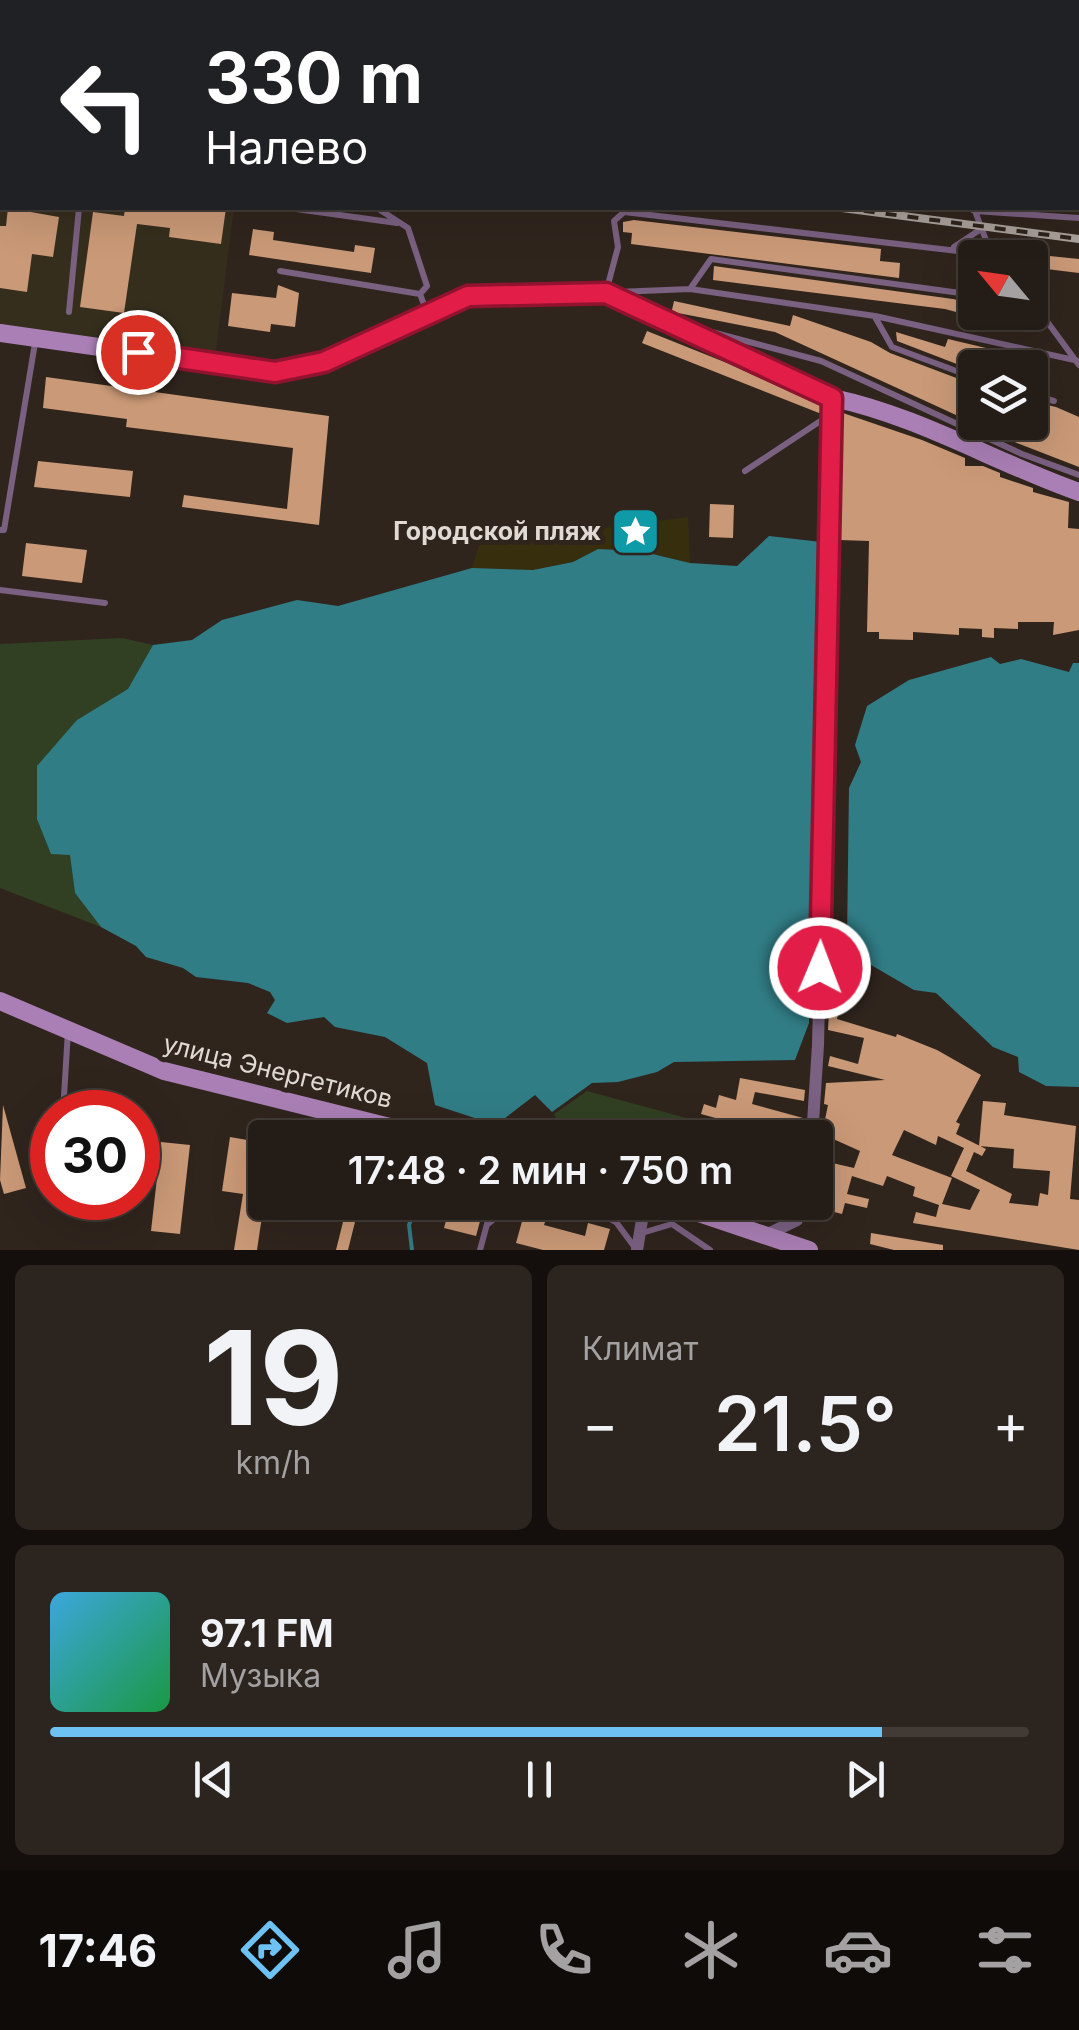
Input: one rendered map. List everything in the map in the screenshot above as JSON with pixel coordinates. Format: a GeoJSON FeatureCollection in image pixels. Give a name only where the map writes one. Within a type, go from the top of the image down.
{"type":"FeatureCollection","features":[{"type":"Feature","properties":{"kind":"street"},"geometry":{"type":"LineString","coordinates":[[0,333],[275,372],[324,362],[468,296],[606,293],[832,406],[866,405],[948,436],[1015,470],[1079,492]]}},
{"type":"Feature","properties":{"kind":"street"},"geometry":{"type":"LineString","coordinates":[[813,1120],[832,406]]}},
{"type":"Feature","properties":{"kind":"street","name":"улица Энергетиков"},"geometry":{"type":"LineString","coordinates":[[0,1001],[164,1071],[361,1120]]}},
{"type":"Feature","properties":{"kind":"street"},"geometry":{"type":"LineString","coordinates":[[637,1250],[644,1220]]}},
{"type":"Feature","properties":{"kind":"street"},"geometry":{"type":"LineString","coordinates":[[717,1220],[810,1250]]}},
{"type":"Feature","properties":{"kind":"street"},"geometry":{"type":"LineString","coordinates":[[757,1234],[798,1220]]}},
{"type":"Feature","properties":{"kind":"lane"},"geometry":{"type":"LineString","coordinates":[[69,312],[79,210]]}},
{"type":"Feature","properties":{"kind":"lane"},"geometry":{"type":"LineString","coordinates":[[303,210],[397,223]]}},
{"type":"Feature","properties":{"kind":"lane"},"geometry":{"type":"LineString","coordinates":[[381,210],[408,228],[427,286],[420,294]]}},
{"type":"Feature","properties":{"kind":"lane"},"geometry":{"type":"LineString","coordinates":[[973,210],[986,240]]}},
{"type":"Feature","properties":{"kind":"lane"},"geometry":{"type":"LineString","coordinates":[[996,210],[1079,218]]}},
{"type":"Feature","properties":{"kind":"lane"},"geometry":{"type":"LineString","coordinates":[[1036,216],[1040,210]]}},
{"type":"Feature","properties":{"kind":"lane"},"geometry":{"type":"LineString","coordinates":[[958,249],[624,212],[614,222],[618,247],[606,293],[690,289],[875,316],[1078,362]]}},
{"type":"Feature","properties":{"kind":"lane"},"geometry":{"type":"LineString","coordinates":[[954,248],[982,229]]}},
{"type":"Feature","properties":{"kind":"lane"},"geometry":{"type":"LineString","coordinates":[[690,289],[710,260],[958,293]]}},
{"type":"Feature","properties":{"kind":"lane"},"geometry":{"type":"LineString","coordinates":[[280,272],[420,294]]}},
{"type":"Feature","properties":{"kind":"lane"},"geometry":{"type":"LineString","coordinates":[[420,294],[428,316]]}},
{"type":"Feature","properties":{"kind":"lane"},"geometry":{"type":"LineString","coordinates":[[875,316],[892,347],[958,372]]}},
{"type":"Feature","properties":{"kind":"lane"},"geometry":{"type":"LineString","coordinates":[[1048,323],[1078,362]]}},
{"type":"Feature","properties":{"kind":"lane"},"geometry":{"type":"LineString","coordinates":[[680,328],[705,330],[821,361],[1022,454],[1079,476]]}},
{"type":"Feature","properties":{"kind":"lane"},"geometry":{"type":"LineString","coordinates":[[2,530],[36,338]]}},
{"type":"Feature","properties":{"kind":"lane"},"geometry":{"type":"LineString","coordinates":[[1048,398],[1054,400]]}},
{"type":"Feature","properties":{"kind":"lane"},"geometry":{"type":"LineString","coordinates":[[745,471],[832,406]]}},
{"type":"Feature","properties":{"kind":"lane"},"geometry":{"type":"LineString","coordinates":[[0,590],[105,603]]}},
{"type":"Feature","properties":{"kind":"lane"},"geometry":{"type":"LineString","coordinates":[[64,1090],[68,1030]]}},
{"type":"Feature","properties":{"kind":"lane"},"geometry":{"type":"LineString","coordinates":[[480,1250],[488,1220]]}},
{"type":"Feature","properties":{"kind":"lane"},"geometry":{"type":"LineString","coordinates":[[487,1224],[492,1220]]}},
{"type":"Feature","properties":{"kind":"lane"},"geometry":{"type":"LineString","coordinates":[[612,1220],[637,1250]]}},
{"type":"Feature","properties":{"kind":"lane"},"geometry":{"type":"LineString","coordinates":[[642,1233],[672,1224],[710,1250]]}},
{"type":"Feature","properties":{"kind":"shaded area"},"geometry":{"type":"Polygon","coordinates":[[[0,210],[234,210],[215,358],[0,326],[0,210]]]}},
{"type":"Feature","properties":{"kind":"green space"},"geometry":{"type":"Polygon","coordinates":[[[122,638],[153,645],[128,690],[77,720],[70,855],[75,893],[101,927],[0,888],[0,644],[122,638]]]}},
{"type":"Feature","properties":{"kind":"green space"},"geometry":{"type":"Polygon","coordinates":[[[587,1091],[690,1119],[557,1120],[554,1114],[587,1091]]]}},
{"type":"Feature","properties":{"kind":"sand","name":"Городской пляж"},"geometry":{"type":"Polygon","coordinates":[[[688,517],[690,563],[640,551],[598,549],[573,562],[533,570],[472,568],[479,545],[688,517]]]}},
{"type":"Feature","properties":{"kind":"water"},"geometry":{"type":"Polygon","coordinates":[[[769,536],[821,542],[809,1023],[795,1060],[674,1062],[657,1072],[618,1082],[592,1083],[552,1112],[535,1095],[502,1120],[481,1120],[435,1105],[427,1063],[385,1037],[335,1027],[324,1017],[287,1023],[267,1013],[275,1000],[270,992],[248,983],[196,977],[183,968],[146,957],[136,946],[101,927],[75,893],[70,855],[51,854],[37,819],[37,766],[77,720],[128,689],[153,645],[192,640],[222,620],[297,600],[338,606],[472,568],[533,570],[573,562],[598,549],[640,551],[690,563],[737,566],[769,536]]]}},
{"type":"Feature","properties":{"kind":"water"},"geometry":{"type":"Polygon","coordinates":[[[991,657],[1000,664],[1021,659],[1069,672],[1073,663],[1079,663],[1079,1087],[1046,1086],[1019,1072],[1018,1057],[993,1047],[936,993],[914,990],[871,965],[847,939],[849,788],[861,762],[855,745],[867,706],[909,680],[991,657]]]}},
{"type":"Feature","properties":{"kind":"building"},"geometry":{"type":"Polygon","coordinates":[[[8,210],[59,217],[53,257],[32,254],[27,292],[0,288],[0,226],[6,226],[8,210]]]}},
{"type":"Feature","properties":{"kind":"building"},"geometry":{"type":"Polygon","coordinates":[[[125,210],[226,210],[221,244],[169,237],[170,228],[137,224],[124,313],[80,307],[93,212],[124,216],[125,210]]]}},
{"type":"Feature","properties":{"kind":"building"},"geometry":{"type":"Polygon","coordinates":[[[634,220],[881,249],[880,261],[900,263],[899,278],[631,244],[632,233],[623,232],[623,222],[634,220]]]}},
{"type":"Feature","properties":{"kind":"building"},"geometry":{"type":"Polygon","coordinates":[[[253,229],[274,232],[273,240],[354,252],[355,245],[375,248],[371,273],[249,255],[253,229]]]}},
{"type":"Feature","properties":{"kind":"building"},"geometry":{"type":"Polygon","coordinates":[[[1048,256],[1079,259],[1079,273],[1048,269],[1048,256]]]}},
{"type":"Feature","properties":{"kind":"building"},"geometry":{"type":"Polygon","coordinates":[[[714,266],[953,299],[958,300],[958,313],[945,309],[713,280],[714,266]]]}},
{"type":"Feature","properties":{"kind":"building"},"geometry":{"type":"Polygon","coordinates":[[[278,285],[299,293],[295,327],[271,324],[270,332],[228,326],[232,293],[276,298],[278,285]]]}},
{"type":"Feature","properties":{"kind":"building"},"geometry":{"type":"Polygon","coordinates":[[[674,301],[790,326],[793,315],[871,342],[958,379],[958,416],[775,332],[672,310],[674,301]]]}},
{"type":"Feature","properties":{"kind":"building"},"geometry":{"type":"Polygon","coordinates":[[[647,331],[727,363],[823,407],[823,411],[819,413],[642,343],[647,331]]]}},
{"type":"Feature","properties":{"kind":"building"},"geometry":{"type":"Polygon","coordinates":[[[896,332],[945,347],[948,339],[992,350],[958,350],[958,364],[897,341],[896,332]]]}},
{"type":"Feature","properties":{"kind":"building"},"geometry":{"type":"Polygon","coordinates":[[[46,377],[329,416],[319,525],[182,507],[184,495],[287,509],[293,448],[126,427],[127,419],[43,408],[46,377]]]}},
{"type":"Feature","properties":{"kind":"building"},"geometry":{"type":"Polygon","coordinates":[[[1048,405],[1079,417],[1079,467],[1010,440],[1048,440],[1048,405]]]}},
{"type":"Feature","properties":{"kind":"building"},"geometry":{"type":"Polygon","coordinates":[[[843,413],[965,458],[965,466],[983,466],[1000,473],[1000,477],[1033,488],[1033,492],[1069,502],[1068,528],[1079,529],[1079,630],[1053,635],[1054,622],[1018,622],[1018,629],[994,628],[994,638],[982,637],[982,629],[959,628],[959,635],[913,632],[913,640],[879,639],[879,632],[867,632],[869,541],[840,540],[843,413]]]}},
{"type":"Feature","properties":{"kind":"building"},"geometry":{"type":"Polygon","coordinates":[[[38,461],[133,471],[130,497],[34,487],[38,461]]]}},
{"type":"Feature","properties":{"kind":"building"},"geometry":{"type":"Polygon","coordinates":[[[710,504],[734,505],[733,538],[709,537],[710,504]]]}},
{"type":"Feature","properties":{"kind":"building"},"geometry":{"type":"Polygon","coordinates":[[[26,543],[87,550],[82,583],[22,576],[26,543]]]}},
{"type":"Feature","properties":{"kind":"building"},"geometry":{"type":"Polygon","coordinates":[[[829,1012],[838,1014],[837,1019],[896,1037],[897,1034],[937,1050],[981,1075],[956,1122],[960,1124],[956,1134],[979,1146],[983,1101],[1006,1103],[1004,1115],[1076,1126],[1070,1199],[1079,1200],[1079,1250],[913,1223],[916,1212],[936,1217],[939,1205],[913,1196],[915,1187],[887,1176],[883,1186],[852,1176],[847,1194],[869,1199],[867,1208],[845,1203],[842,1214],[833,1212],[833,1163],[854,1168],[860,1151],[833,1139],[833,1120],[825,1120],[826,1083],[885,1080],[828,1066],[830,1056],[858,1064],[864,1038],[828,1030],[829,1012]],[[904,1130],[892,1155],[952,1178],[942,1204],[970,1210],[980,1190],[951,1176],[964,1148],[938,1136],[936,1145],[904,1130]],[[980,1146],[986,1149],[982,1156],[974,1152],[966,1171],[1012,1194],[1009,1203],[1038,1206],[1040,1193],[1048,1195],[1050,1171],[1013,1168],[1014,1149],[980,1146]]]}},
{"type":"Feature","properties":{"kind":"building"},"geometry":{"type":"Polygon","coordinates":[[[740,1078],[805,1090],[804,1101],[755,1092],[752,1104],[803,1120],[723,1120],[701,1114],[704,1104],[716,1108],[719,1095],[736,1100],[740,1078]]]}},
{"type":"Feature","properties":{"kind":"building"},"geometry":{"type":"Polygon","coordinates":[[[3,1105],[26,1188],[4,1194],[0,1180],[3,1105]]]}},
{"type":"Feature","properties":{"kind":"building"},"geometry":{"type":"Polygon","coordinates":[[[230,1137],[248,1140],[248,1220],[261,1220],[257,1250],[234,1250],[243,1194],[222,1191],[230,1137]]]}},
{"type":"Feature","properties":{"kind":"building"},"geometry":{"type":"Polygon","coordinates":[[[161,1142],[190,1145],[180,1234],[151,1231],[152,1220],[160,1220],[161,1142]]]}},
{"type":"Feature","properties":{"kind":"building"},"geometry":{"type":"Polygon","coordinates":[[[344,1220],[356,1220],[348,1250],[336,1250],[344,1220]]]}},
{"type":"Feature","properties":{"kind":"building"},"geometry":{"type":"Polygon","coordinates":[[[446,1220],[480,1220],[476,1236],[444,1228],[446,1220]]]}},
{"type":"Feature","properties":{"kind":"building"},"geometry":{"type":"Polygon","coordinates":[[[522,1220],[546,1220],[544,1225],[585,1236],[588,1223],[610,1229],[604,1250],[543,1250],[516,1243],[522,1220]]]}},
{"type":"Feature","properties":{"kind":"building"},"geometry":{"type":"Polygon","coordinates":[[[871,1233],[943,1245],[943,1250],[894,1250],[870,1244],[871,1233]]]}},
{"type":"Feature","properties":{"kind":"waterway"},"geometry":{"type":"LineString","coordinates":[[411,1220],[412,1250]]}},
{"type":"Feature","properties":{"kind":"railway"},"geometry":{"type":"LineString","coordinates":[[857,210],[1079,239]]}},
{"type":"Feature","properties":{"kind":"place","name":"Городской пляж"},"geometry":{"type":"Point","coordinates":[636,531]}},
{"type":"Feature","properties":{"kind":"route"},"geometry":{"type":"LineString","coordinates":[[138,352],[275,372],[324,362],[468,296],[606,293],[832,398],[820,968]]}}]}
